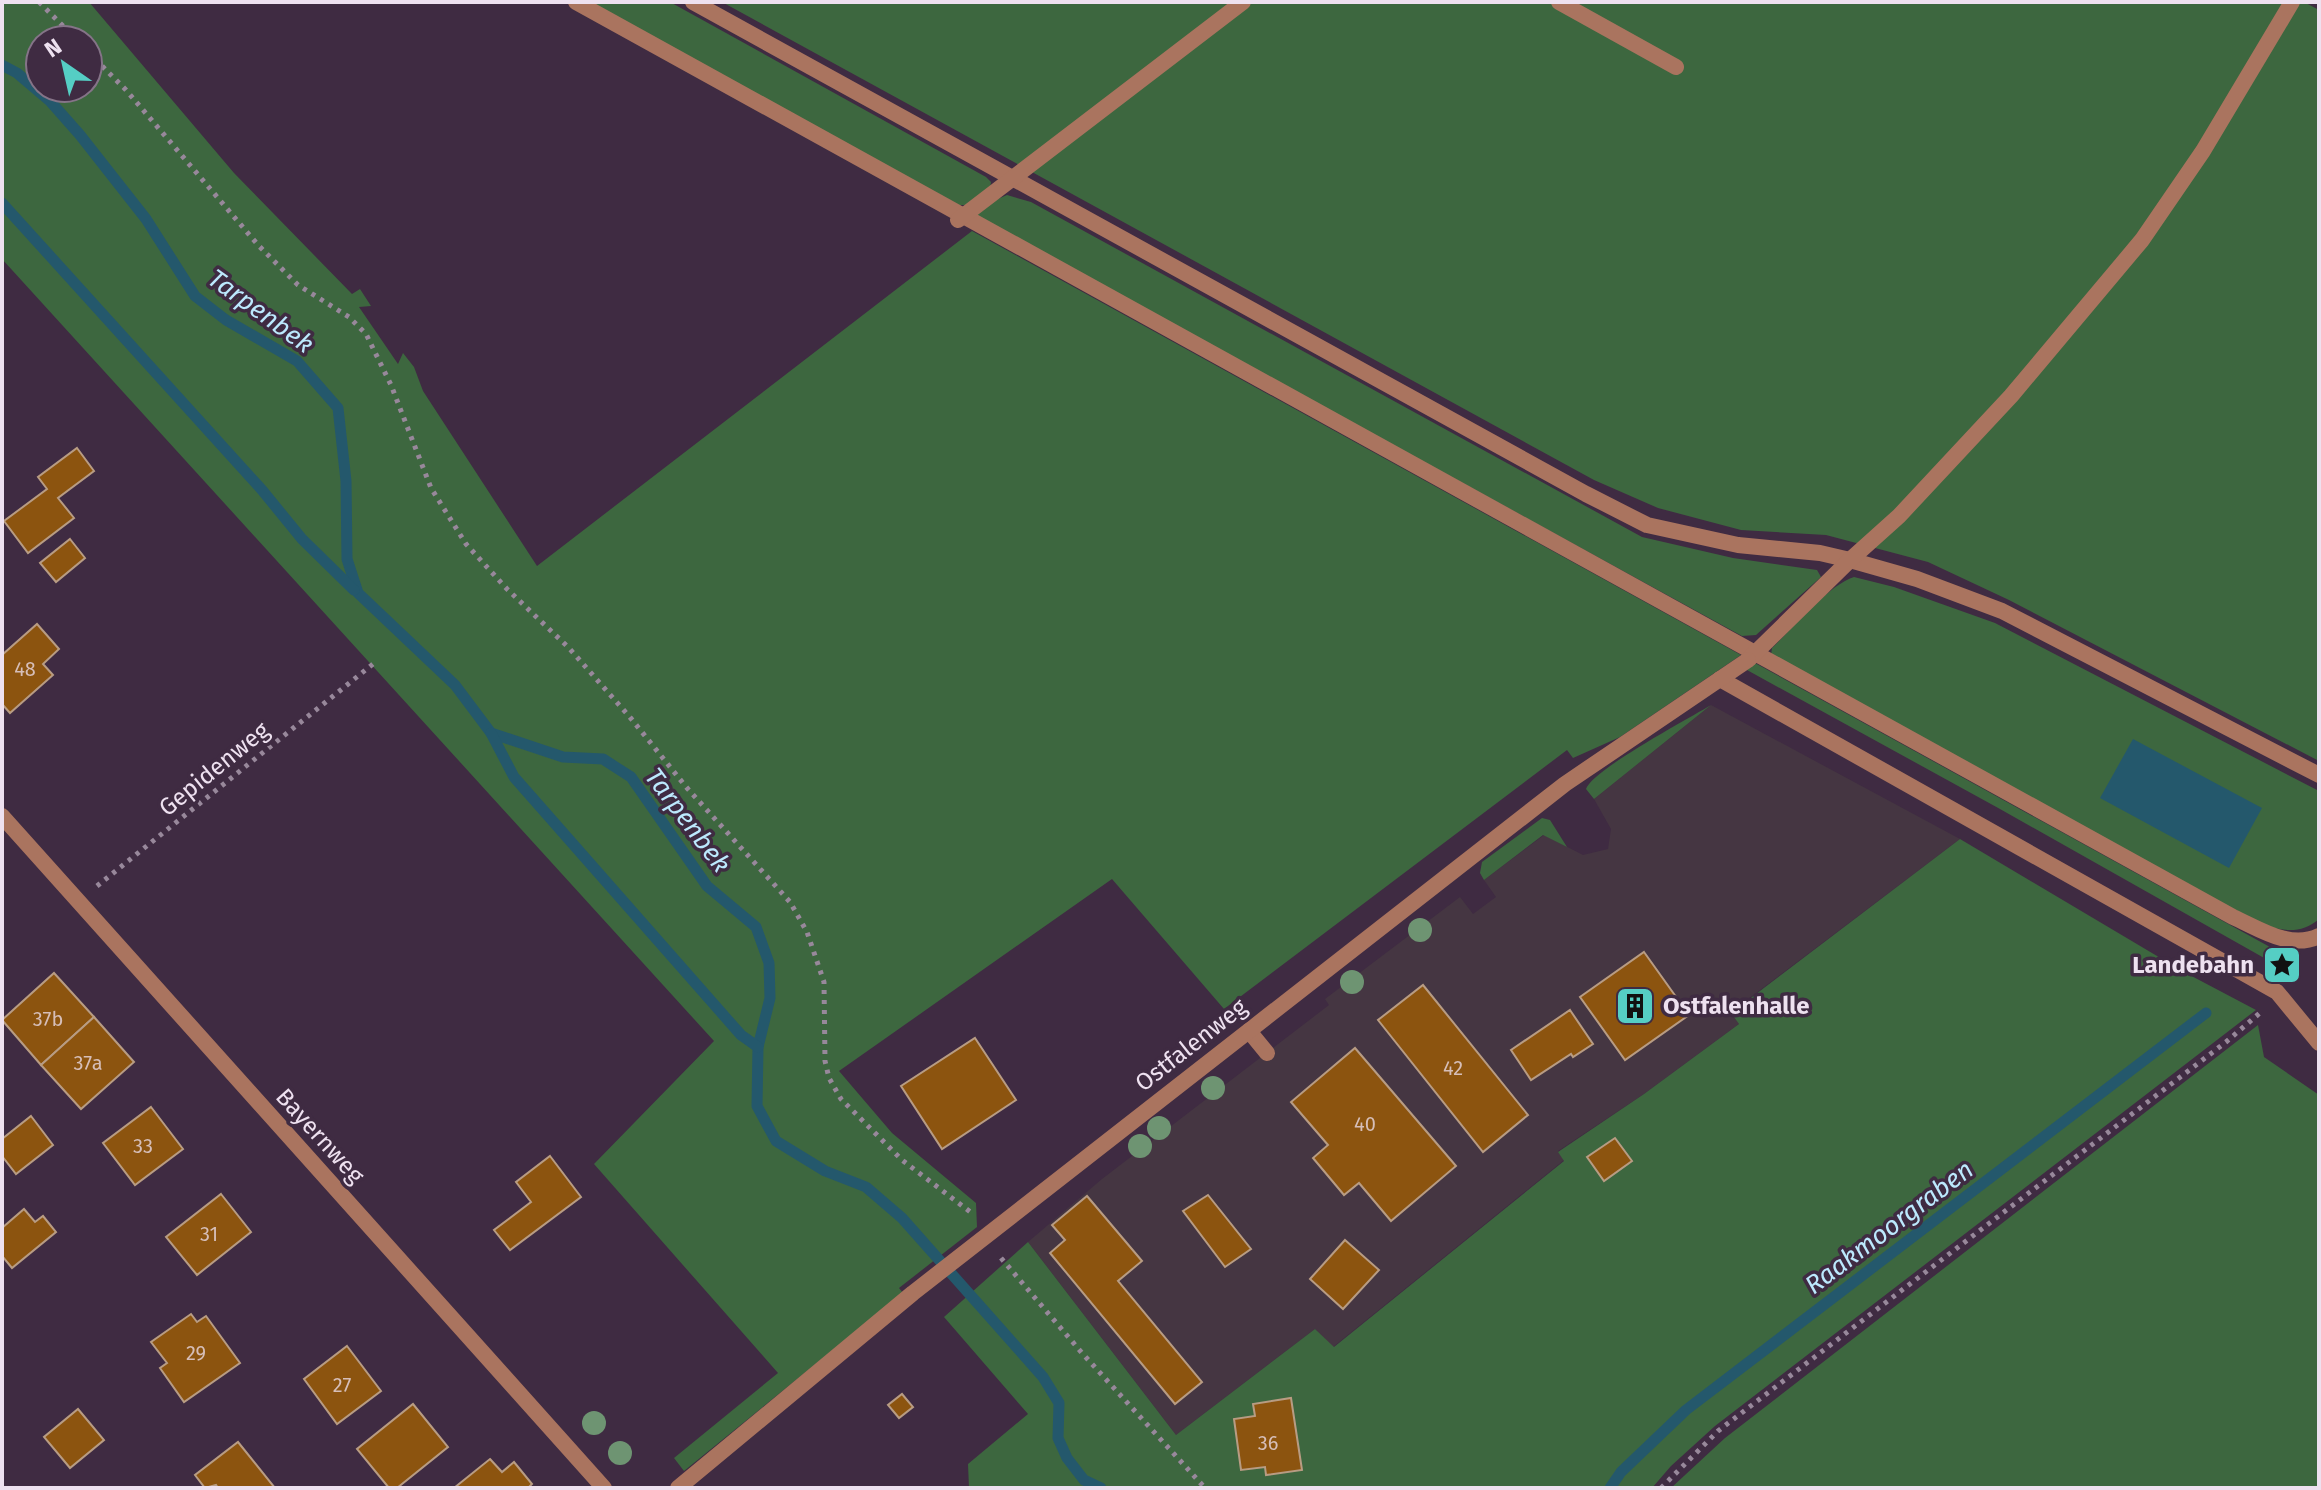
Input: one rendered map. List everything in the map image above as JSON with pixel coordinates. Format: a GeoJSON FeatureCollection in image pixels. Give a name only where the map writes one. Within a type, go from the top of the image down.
{"type":"FeatureCollection","features":[{"type":"Feature","properties":{"kind":"street"},"geometry":{"type":"LineString","coordinates":[[576,2],[960,219],[1752,656],[2233,917],[2274,936],[2300,943]]}},
{"type":"Feature","properties":{"kind":"street"},"geometry":{"type":"LineString","coordinates":[[693,2],[1647,525],[1738,545],[1820,553],[1917,579],[2002,611],[2319,775]]}},
{"type":"Feature","properties":{"kind":"street"},"geometry":{"type":"LineString","coordinates":[[960,219],[1243,2]]}},
{"type":"Feature","properties":{"kind":"street"},"geometry":{"type":"LineString","coordinates":[[1559,2],[1676,67]]}},
{"type":"Feature","properties":{"kind":"street","name":"Ostfalenweg"},"geometry":{"type":"LineString","coordinates":[[678,1488],[913,1293],[1565,784],[1752,656],[1899,516],[2011,396],[2142,240],[2203,151],[2292,2]]}},
{"type":"Feature","properties":{"kind":"street"},"geometry":{"type":"LineString","coordinates":[[1720,679],[2277,992],[2319,1043]]}},
{"type":"Feature","properties":{"kind":"street","name":"Bayernweg"},"geometry":{"type":"LineString","coordinates":[[2,816],[604,1488]]}},
{"type":"Feature","properties":{"kind":"street"},"geometry":{"type":"LineString","coordinates":[[2288,956],[2300,943],[2319,936]]}},
{"type":"Feature","properties":{"kind":"street"},"geometry":{"type":"LineString","coordinates":[[1249,1031],[1267,1053]]}},
{"type":"Feature","properties":{"kind":"path"},"geometry":{"type":"LineString","coordinates":[[39,2],[61,24]]}},
{"type":"Feature","properties":{"kind":"path"},"geometry":{"type":"LineString","coordinates":[[104,68],[258,245],[298,285],[349,317],[366,334],[391,385],[431,488],[466,544],[507,589],[569,648],[687,788],[790,902],[807,932],[824,982],[825,1061],[829,1078],[841,1099],[902,1160],[982,1220],[997,1253],[1205,1488]]}},
{"type":"Feature","properties":{"kind":"path","name":"Gepidenweg"},"geometry":{"type":"LineString","coordinates":[[78,902],[373,664]]}},
{"type":"Feature","properties":{"kind":"path"},"geometry":{"type":"LineString","coordinates":[[1661,1488],[1718,1431],[2226,1042],[2262,1011],[2277,992]]}},
{"type":"Feature","properties":{"kind":"shaded area"},"geometry":{"type":"Polygon","coordinates":[[[1711,705],[1960,839],[1731,1012],[1739,1024],[1644,1094],[1558,1151],[1564,1160],[1333,1347],[1315,1329],[1176,1435],[1028,1242],[1102,1179],[1329,1005],[1325,999],[1460,897],[1473,914],[1496,897],[1484,880],[1544,835],[1583,855],[1608,849],[1611,829],[1594,799],[1711,705]]]}},
{"type":"Feature","properties":{"kind":"green space"},"geometry":{"type":"Polygon","coordinates":[[[2,2],[89,2],[234,173],[352,294],[360,289],[371,306],[359,307],[398,364],[403,353],[414,367],[423,391],[537,566],[972,231],[1741,655],[1620,737],[1573,758],[1567,750],[1224,1009],[1112,879],[839,1071],[892,1133],[976,1203],[977,1227],[899,1288],[903,1293],[684,1471],[674,1458],[778,1373],[594,1164],[714,1041],[2,259],[2,2]]]}},
{"type":"Feature","properties":{"kind":"green space"},"geometry":{"type":"Polygon","coordinates":[[[588,2],[670,2],[986,177],[991,182],[990,189],[969,205],[959,205],[588,2]]]}},
{"type":"Feature","properties":{"kind":"green space"},"geometry":{"type":"Polygon","coordinates":[[[722,2],[2304,2],[2319,10],[2319,761],[2009,600],[1928,562],[1826,535],[1741,530],[1658,508],[1594,480],[722,2]]]}},
{"type":"Feature","properties":{"kind":"green space"},"geometry":{"type":"Polygon","coordinates":[[[1007,195],[1031,202],[1642,537],[1733,558],[1817,570],[1821,577],[1756,635],[1742,636],[973,215],[1007,195]]]}},
{"type":"Feature","properties":{"kind":"green space"},"geometry":{"type":"Polygon","coordinates":[[[1854,577],[1894,587],[1995,623],[2319,791],[2319,919],[2309,926],[2288,930],[2244,916],[1771,655],[1772,648],[1811,608],[1833,589],[1854,577]]]}},
{"type":"Feature","properties":{"kind":"green space"},"geometry":{"type":"Polygon","coordinates":[[[1755,663],[2279,952],[2273,963],[1747,670],[1755,663]]]}},
{"type":"Feature","properties":{"kind":"green space"},"geometry":{"type":"Polygon","coordinates":[[[1711,705],[1594,799],[1586,789],[1622,758],[1711,705]]]}},
{"type":"Feature","properties":{"kind":"green space"},"geometry":{"type":"Polygon","coordinates":[[[1542,818],[1550,820],[1567,847],[1543,835],[1484,880],[1480,873],[1482,862],[1542,818]]]}},
{"type":"Feature","properties":{"kind":"green space"},"geometry":{"type":"Polygon","coordinates":[[[1960,839],[2184,972],[2256,1010],[1715,1426],[1652,1488],[969,1488],[968,1464],[1028,1414],[944,1317],[1028,1242],[1176,1435],[1315,1329],[1334,1347],[1564,1161],[1558,1152],[1739,1024],[1731,1013],[1960,839]]]}},
{"type":"Feature","properties":{"kind":"green space"},"geometry":{"type":"Polygon","coordinates":[[[2258,1025],[2264,1057],[2319,1095],[2319,1488],[1671,1488],[1725,1438],[2258,1025]]]}},
{"type":"Feature","properties":{"kind":"water"},"geometry":{"type":"Polygon","coordinates":[[[2133,739],[2262,808],[2229,868],[2100,798],[2133,739]]]}},
{"type":"Feature","properties":{"kind":"building"},"geometry":{"type":"Polygon","coordinates":[[[77,448],[94,471],[58,498],[74,518],[28,553],[4,521],[47,489],[38,477],[77,448]]]}},
{"type":"Feature","properties":{"kind":"building"},"geometry":{"type":"Polygon","coordinates":[[[70,539],[85,558],[56,582],[40,563],[70,539]]]}},
{"type":"Feature","properties":{"kind":"building"},"geometry":{"type":"Polygon","coordinates":[[[37,624],[59,649],[43,664],[53,675],[10,713],[2,704],[2,655],[37,624]]]}},
{"type":"Feature","properties":{"kind":"building","name":"Ostfalenhalle"},"geometry":{"type":"Polygon","coordinates":[[[1644,952],[1689,1015],[1625,1060],[1580,997],[1644,952]]]}},
{"type":"Feature","properties":{"kind":"building"},"geometry":{"type":"Polygon","coordinates":[[[54,973],[94,1017],[41,1065],[2,1020],[54,973]]]}},
{"type":"Feature","properties":{"kind":"building"},"geometry":{"type":"Polygon","coordinates":[[[1423,985],[1528,1115],[1483,1152],[1378,1020],[1423,985]]]}},
{"type":"Feature","properties":{"kind":"building"},"geometry":{"type":"Polygon","coordinates":[[[1570,1010],[1593,1044],[1531,1080],[1511,1050],[1570,1010]]]}},
{"type":"Feature","properties":{"kind":"building"},"geometry":{"type":"Polygon","coordinates":[[[94,1017],[134,1062],[81,1109],[41,1065],[94,1017]]]}},
{"type":"Feature","properties":{"kind":"building"},"geometry":{"type":"Polygon","coordinates":[[[975,1038],[1016,1100],[942,1149],[901,1086],[975,1038]]]}},
{"type":"Feature","properties":{"kind":"building"},"geometry":{"type":"Polygon","coordinates":[[[1355,1048],[1456,1166],[1391,1221],[1359,1183],[1344,1195],[1313,1158],[1328,1145],[1291,1102],[1355,1048]]]}},
{"type":"Feature","properties":{"kind":"building"},"geometry":{"type":"Polygon","coordinates":[[[151,1107],[183,1149],[135,1185],[103,1143],[151,1107]]]}},
{"type":"Feature","properties":{"kind":"building"},"geometry":{"type":"Polygon","coordinates":[[[31,1116],[53,1145],[16,1174],[2,1156],[2,1139],[31,1116]]]}},
{"type":"Feature","properties":{"kind":"building"},"geometry":{"type":"Polygon","coordinates":[[[1615,1138],[1632,1161],[1604,1181],[1587,1157],[1615,1138]]]}},
{"type":"Feature","properties":{"kind":"building"},"geometry":{"type":"Polygon","coordinates":[[[550,1156],[581,1197],[510,1250],[494,1230],[531,1202],[516,1182],[550,1156]]]}},
{"type":"Feature","properties":{"kind":"building"},"geometry":{"type":"Polygon","coordinates":[[[221,1194],[251,1232],[197,1275],[166,1237],[221,1194]]]}},
{"type":"Feature","properties":{"kind":"building"},"geometry":{"type":"Polygon","coordinates":[[[1208,1195],[1251,1249],[1225,1267],[1183,1211],[1208,1195]]]}},
{"type":"Feature","properties":{"kind":"building"},"geometry":{"type":"Polygon","coordinates":[[[1087,1196],[1142,1261],[1118,1281],[1202,1382],[1175,1404],[1050,1253],[1065,1240],[1052,1225],[1087,1196]]]}},
{"type":"Feature","properties":{"kind":"building"},"geometry":{"type":"Polygon","coordinates":[[[24,1209],[35,1222],[43,1216],[56,1232],[12,1268],[2,1256],[2,1228],[24,1209]]]}},
{"type":"Feature","properties":{"kind":"building"},"geometry":{"type":"Polygon","coordinates":[[[1345,1240],[1379,1270],[1343,1309],[1310,1279],[1345,1240]]]}},
{"type":"Feature","properties":{"kind":"building"},"geometry":{"type":"Polygon","coordinates":[[[191,1314],[197,1322],[206,1316],[240,1363],[184,1402],[160,1368],[167,1363],[151,1342],[191,1314]]]}},
{"type":"Feature","properties":{"kind":"building"},"geometry":{"type":"Polygon","coordinates":[[[347,1346],[381,1391],[337,1424],[304,1379],[347,1346]]]}},
{"type":"Feature","properties":{"kind":"building"},"geometry":{"type":"Polygon","coordinates":[[[902,1394],[913,1407],[899,1418],[888,1405],[902,1394]]]}},
{"type":"Feature","properties":{"kind":"building"},"geometry":{"type":"Polygon","coordinates":[[[1291,1398],[1302,1470],[1266,1475],[1265,1467],[1241,1470],[1234,1419],[1255,1416],[1253,1404],[1291,1398]]]}},
{"type":"Feature","properties":{"kind":"building"},"geometry":{"type":"Polygon","coordinates":[[[413,1404],[448,1447],[397,1488],[389,1488],[357,1449],[413,1404]]]}},
{"type":"Feature","properties":{"kind":"building"},"geometry":{"type":"Polygon","coordinates":[[[78,1409],[104,1440],[70,1468],[44,1437],[78,1409]]]}},
{"type":"Feature","properties":{"kind":"building"},"geometry":{"type":"Polygon","coordinates":[[[238,1442],[275,1488],[218,1488],[216,1485],[205,1488],[195,1475],[238,1442]]]}},
{"type":"Feature","properties":{"kind":"building"},"geometry":{"type":"Polygon","coordinates":[[[490,1459],[502,1472],[514,1462],[532,1484],[528,1488],[454,1488],[490,1459]]]}},
{"type":"Feature","properties":{"kind":"waterway","name":"Tarpenbek"},"geometry":{"type":"LineString","coordinates":[[2,65],[17,73],[50,101],[80,135],[146,219],[195,296],[226,320],[297,361],[338,408],[346,481],[347,559],[358,593],[455,685],[491,733],[563,757],[603,759],[631,777],[707,886],[756,927],[769,963],[770,998],[758,1047],[757,1106],[776,1141],[825,1171],[866,1187],[902,1218],[1043,1377],[1059,1403],[1058,1438],[1067,1458],[1084,1480],[1101,1488]]}},
{"type":"Feature","properties":{"kind":"waterway"},"geometry":{"type":"LineString","coordinates":[[2,203],[262,490],[302,539],[354,590]]}},
{"type":"Feature","properties":{"kind":"waterway"},"geometry":{"type":"LineString","coordinates":[[491,733],[514,777],[741,1035],[758,1047]]}},
{"type":"Feature","properties":{"kind":"waterway","name":"Raakmoorgraben"},"geometry":{"type":"LineString","coordinates":[[1610,1488],[1621,1472],[1686,1410],[2206,1013]]}},
{"type":"Feature","properties":{"kind":"place","name":"Landebahn"},"geometry":{"type":"Point","coordinates":[2282,965]}},
{"type":"Feature","properties":{"kind":"place","name":"Ostfalenhalle"},"geometry":{"type":"Point","coordinates":[1635,1006]}}]}
